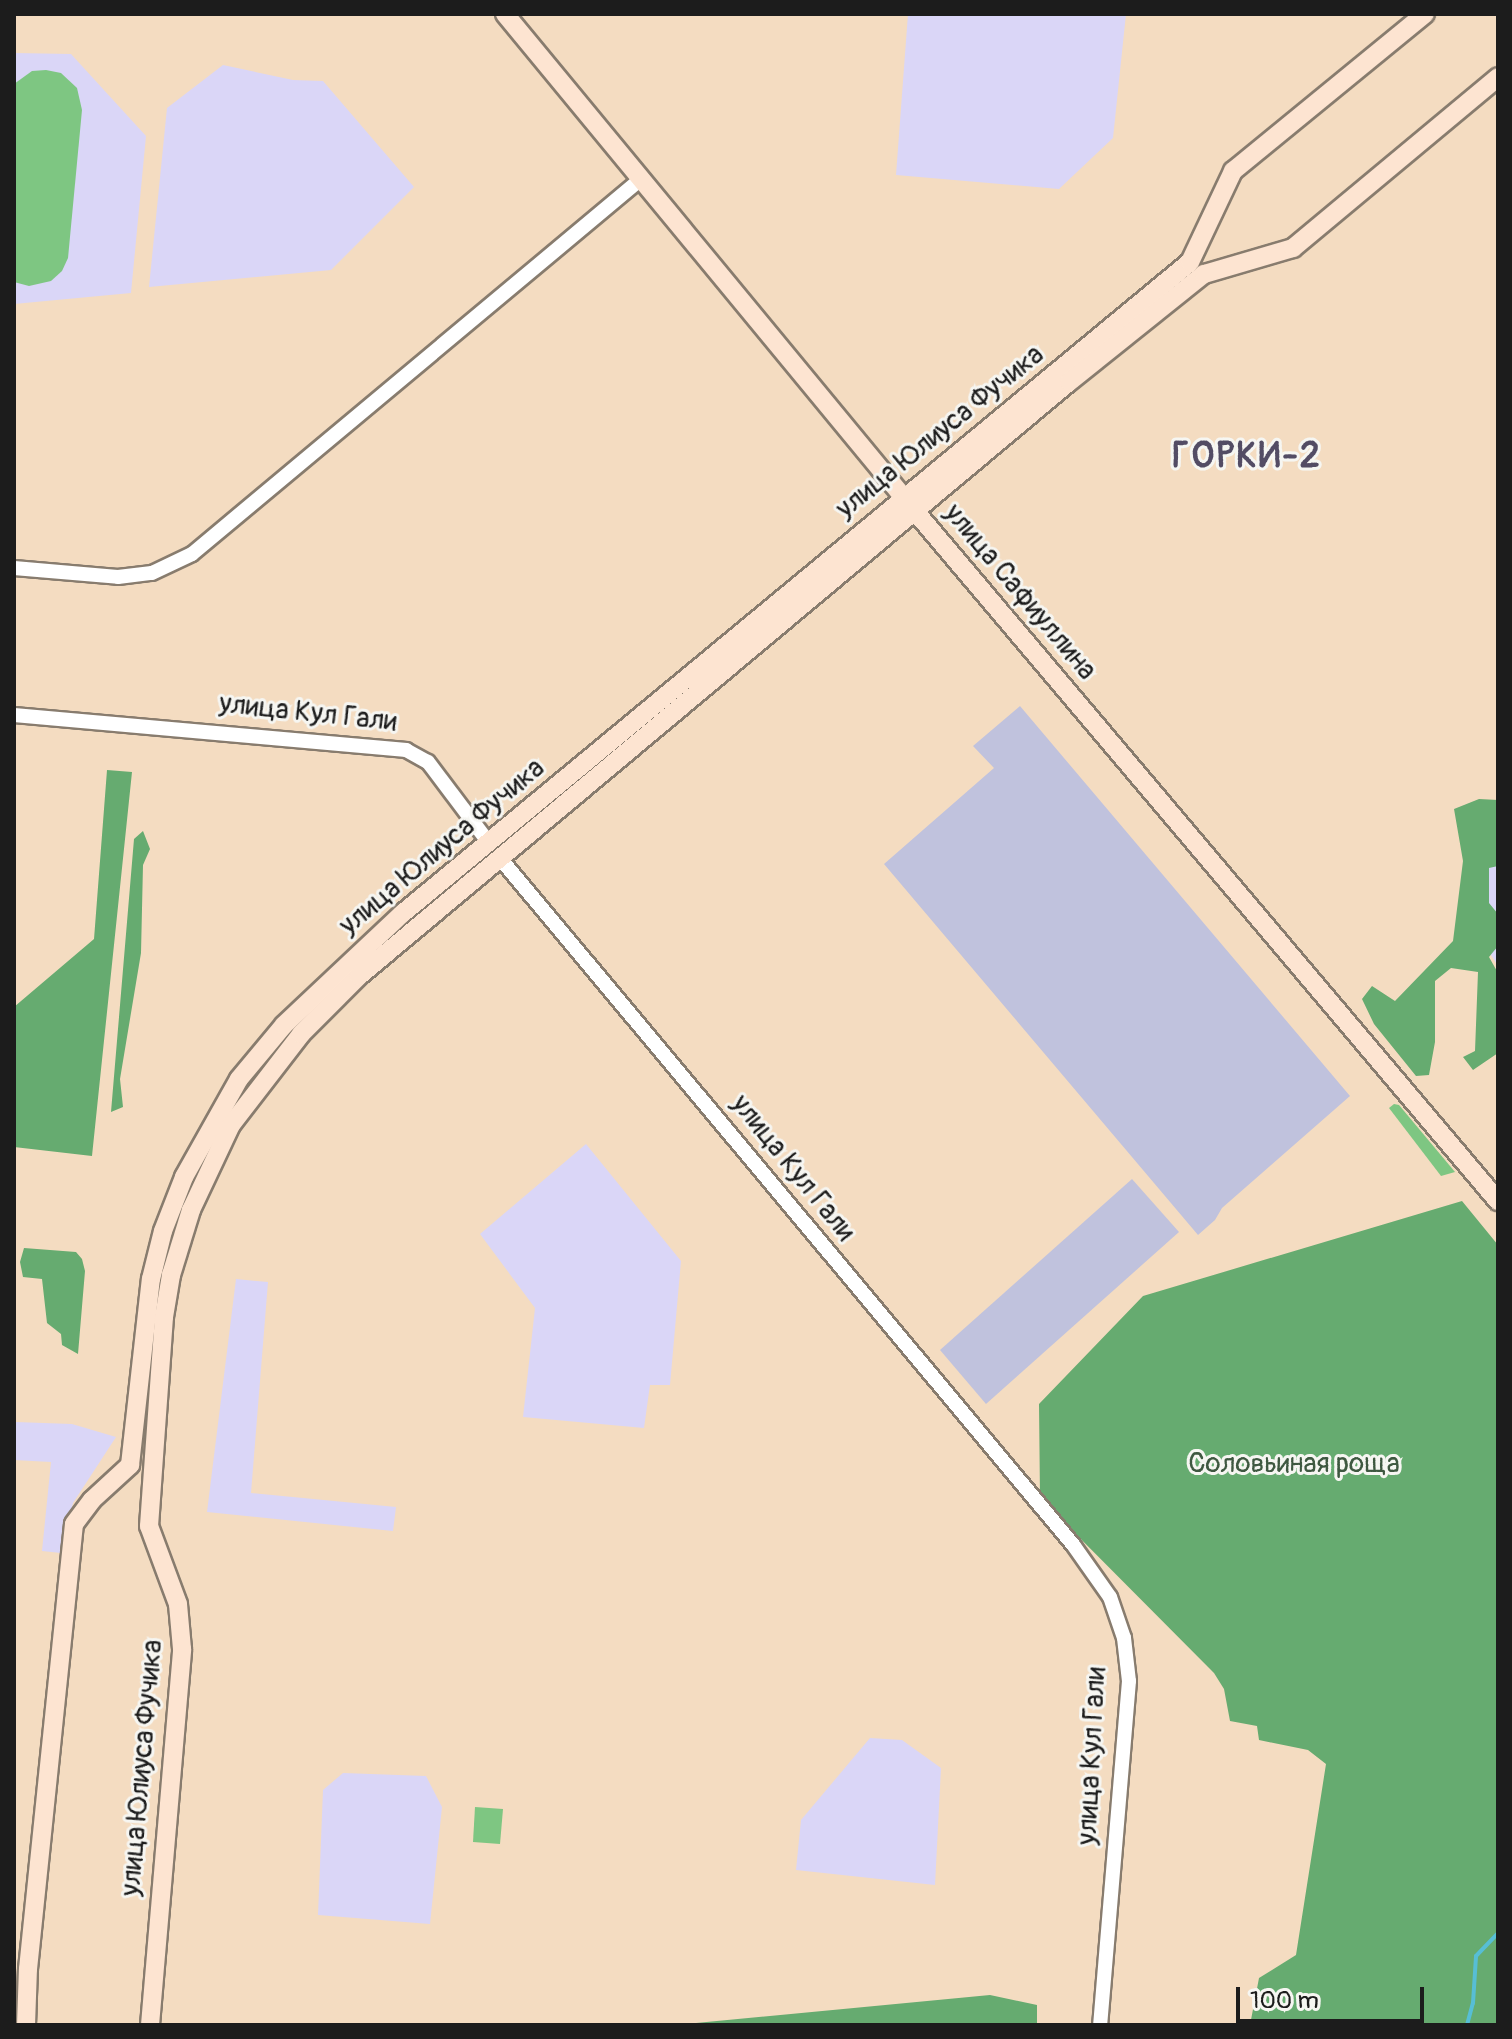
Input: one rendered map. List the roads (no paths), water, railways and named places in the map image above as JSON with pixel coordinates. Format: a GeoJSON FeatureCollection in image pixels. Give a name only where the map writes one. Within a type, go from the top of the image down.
{"type":"FeatureCollection","features":[{"type":"Feature","properties":{"kind":"main road","name":"улица Сафиуллина"},"geometry":{"type":"LineString","coordinates":[[505,14],[909,503],[1498,1201]]}},
{"type":"Feature","properties":{"kind":"main road","name":"улица Юлиуса Фучика"},"geometry":{"type":"LineString","coordinates":[[150,2025],[182,1631],[178,1604],[151,1539],[149,1499],[171,1275],[191,1210],[231,1125],[310,1025],[494,850],[909,503],[1190,262],[1233,171],[1425,14]]}},
{"type":"Feature","properties":{"kind":"main road","name":"улица Юлиуса Фучика"},"geometry":{"type":"LineString","coordinates":[[909,503],[1204,274],[1293,248],[1498,77]]}},
{"type":"Feature","properties":{"kind":"main road","name":"улица Юлиуса Фучика"},"geometry":{"type":"LineString","coordinates":[[131,1462],[151,1279],[163,1231],[206,1132],[239,1079],[284,1025],[403,913],[494,850]]}},
{"type":"Feature","properties":{"kind":"main road"},"geometry":{"type":"LineString","coordinates":[[26,2025],[28,1969],[74,1524],[92,1500],[131,1462],[144,1496],[149,1499]]}},
{"type":"Feature","properties":{"kind":"street"},"geometry":{"type":"LineString","coordinates":[[14,568],[118,577],[152,573],[192,554],[641,179]]}},
{"type":"Feature","properties":{"kind":"street","name":"улица Кул Гали"},"geometry":{"type":"LineString","coordinates":[[14,715],[406,750],[428,762],[494,850],[1074,1546],[1110,1597],[1124,1638],[1129,1681],[1100,2025]]}},
{"type":"Feature","properties":{"kind":"waterway"},"geometry":{"type":"LineString","coordinates":[[1467,2025],[1473,2003],[1476,1956],[1498,1933]]}},
{"type":"Feature","properties":{"kind":"district","name":"ГОРКИ-2"},"geometry":{"type":"Point","coordinates":[1247,456]}},
{"type":"Feature","properties":{"kind":"park label","name":"Соловьиная роща"},"geometry":{"type":"Point","coordinates":[1294,1464]}}]}
